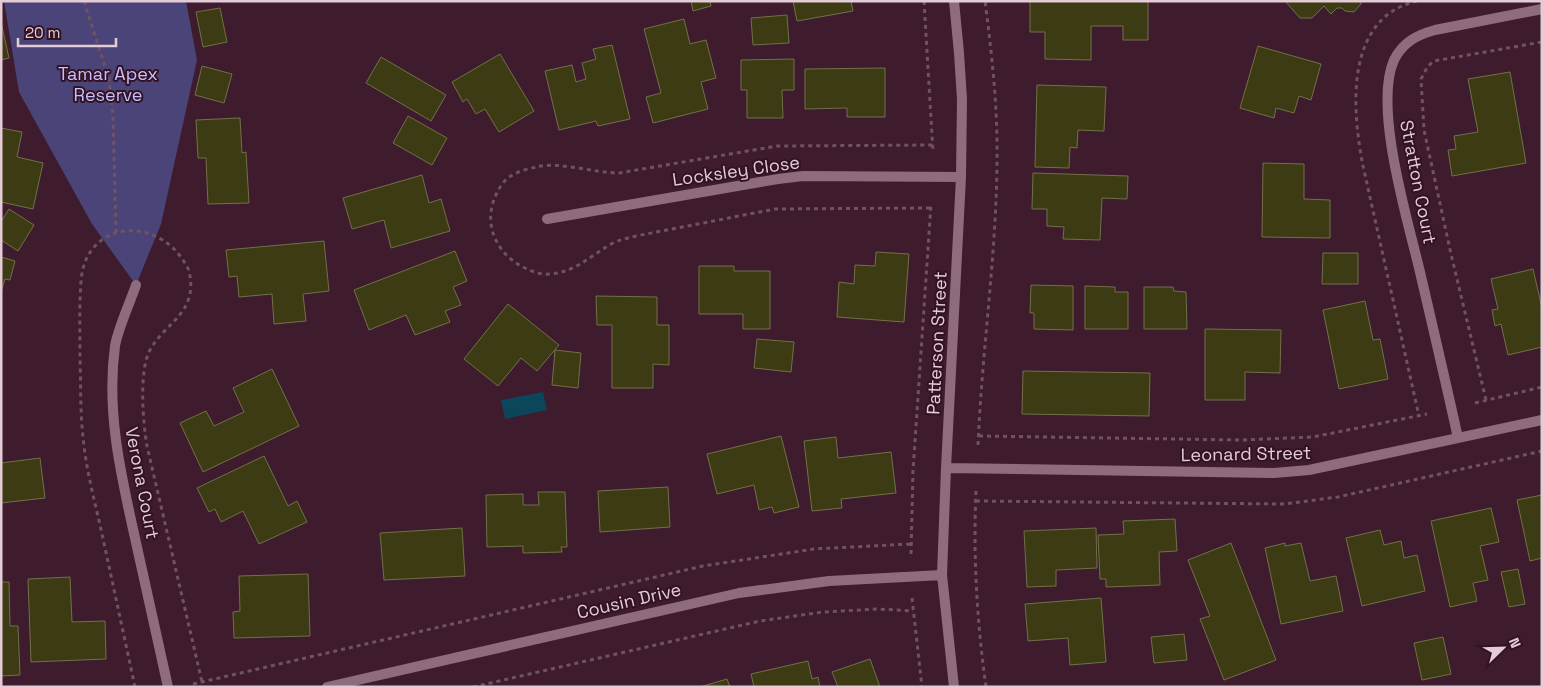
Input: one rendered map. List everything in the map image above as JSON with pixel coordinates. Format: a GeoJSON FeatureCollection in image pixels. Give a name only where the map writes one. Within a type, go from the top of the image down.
{"type":"FeatureCollection","features":[{"type":"Feature","properties":{"kind":"street","name":"Patterson Street"},"geometry":{"type":"LineString","coordinates":[[954,1],[962,99],[961,177],[942,575],[954,687]]}},
{"type":"Feature","properties":{"kind":"street","name":"Stratton Court"},"geometry":{"type":"LineString","coordinates":[[1458,438],[1390,141],[1389,79],[1394,61],[1400,50],[1409,40],[1422,34],[1542,9]]}},
{"type":"Feature","properties":{"kind":"street","name":"Locksley Close"},"geometry":{"type":"LineString","coordinates":[[547,219],[803,176],[961,177]]}},
{"type":"Feature","properties":{"kind":"street","name":"Verona Court"},"geometry":{"type":"LineString","coordinates":[[136,285],[115,343],[112,371],[112,404],[115,439],[122,476],[168,687]]}},
{"type":"Feature","properties":{"kind":"street","name":"Leonard Street"},"geometry":{"type":"LineString","coordinates":[[946,468],[1274,473],[1340,465],[1542,420]]}},
{"type":"Feature","properties":{"kind":"street","name":"Cousin Drive"},"geometry":{"type":"LineString","coordinates":[[327,687],[739,593],[829,581],[942,575]]}},
{"type":"Feature","properties":{"kind":"path"},"geometry":{"type":"LineString","coordinates":[[84,1],[109,79],[113,117],[116,232]]}},
{"type":"Feature","properties":{"kind":"path"},"geometry":{"type":"LineString","coordinates":[[924,1],[933,152]]}},
{"type":"Feature","properties":{"kind":"path"},"geometry":{"type":"LineString","coordinates":[[978,445],[994,246],[997,164],[994,72],[985,1]]}},
{"type":"Feature","properties":{"kind":"path"},"geometry":{"type":"LineString","coordinates":[[1486,400],[1424,130],[1421,79],[1428,66],[1434,62],[1542,42]]}},
{"type":"Feature","properties":{"kind":"path"},"geometry":{"type":"LineString","coordinates":[[911,554],[910,544],[931,204]]}},
{"type":"Feature","properties":{"kind":"path"},"geometry":{"type":"LineString","coordinates":[[1475,403],[1542,388]]}},
{"type":"Feature","properties":{"kind":"path"},"geometry":{"type":"LineString","coordinates":[[979,436],[1278,440],[1313,437],[1427,414]]}},
{"type":"Feature","properties":{"kind":"path"},"geometry":{"type":"LineString","coordinates":[[976,491],[977,604],[980,647],[986,687]]}},
{"type":"Feature","properties":{"kind":"path"},"geometry":{"type":"LineString","coordinates":[[193,684],[703,566],[814,549],[910,544]]}},
{"type":"Feature","properties":{"kind":"path"},"geometry":{"type":"LineString","coordinates":[[912,598],[922,687]]}},
{"type":"Feature","properties":{"kind":"path"},"geometry":{"type":"LineString","coordinates":[[473,687],[760,621],[824,612],[878,609],[913,611]]}},
{"type":"Feature","properties":{"kind":"green space","name":"Tamar Apex Reserve"},"geometry":{"type":"Polygon","coordinates":[[[4,1],[186,1],[197,60],[161,224],[136,285],[92,224],[19,92],[4,1]]]}},
{"type":"Feature","properties":{"kind":"water"},"geometry":{"type":"Polygon","coordinates":[[[543,392],[547,410],[505,419],[501,400],[543,392]]]}},
{"type":"Feature","properties":{"kind":"building"},"geometry":{"type":"Polygon","coordinates":[[[691,1],[710,1],[711,6],[693,11],[691,1]]]}},
{"type":"Feature","properties":{"kind":"building"},"geometry":{"type":"Polygon","coordinates":[[[793,1],[851,1],[853,11],[797,21],[793,1]]]}},
{"type":"Feature","properties":{"kind":"building"},"geometry":{"type":"Polygon","coordinates":[[[1030,1],[1148,1],[1148,40],[1123,40],[1123,26],[1091,26],[1091,60],[1045,59],[1045,32],[1030,32],[1030,1]]]}},
{"type":"Feature","properties":{"kind":"building"},"geometry":{"type":"Polygon","coordinates":[[[1285,1],[1361,1],[1361,4],[1354,12],[1337,8],[1331,14],[1324,6],[1312,18],[1300,18],[1285,1]]]}},
{"type":"Feature","properties":{"kind":"building"},"geometry":{"type":"Polygon","coordinates":[[[220,8],[227,42],[203,47],[196,12],[220,8]]]}},
{"type":"Feature","properties":{"kind":"building"},"geometry":{"type":"Polygon","coordinates":[[[787,15],[789,43],[753,45],[751,18],[787,15]]]}},
{"type":"Feature","properties":{"kind":"building"},"geometry":{"type":"Polygon","coordinates":[[[684,19],[690,44],[706,40],[716,78],[701,82],[708,109],[653,123],[646,97],[661,93],[644,29],[684,19]]]}},
{"type":"Feature","properties":{"kind":"building"},"geometry":{"type":"Polygon","coordinates":[[[1,22],[9,58],[1,60],[1,22]]]}},
{"type":"Feature","properties":{"kind":"building"},"geometry":{"type":"Polygon","coordinates":[[[612,45],[630,119],[598,126],[596,121],[559,130],[545,71],[572,65],[576,82],[586,79],[582,63],[596,59],[593,49],[612,45]]]}},
{"type":"Feature","properties":{"kind":"building"},"geometry":{"type":"Polygon","coordinates":[[[1258,46],[1321,64],[1311,100],[1299,96],[1294,113],[1276,108],[1274,118],[1240,108],[1258,46]]]}},
{"type":"Feature","properties":{"kind":"building"},"geometry":{"type":"Polygon","coordinates":[[[500,54],[534,111],[499,132],[485,109],[476,114],[467,99],[463,102],[452,82],[500,54]]]}},
{"type":"Feature","properties":{"kind":"building"},"geometry":{"type":"Polygon","coordinates":[[[381,57],[446,95],[431,121],[366,83],[381,57]]]}},
{"type":"Feature","properties":{"kind":"building"},"geometry":{"type":"Polygon","coordinates":[[[794,59],[794,90],[782,90],[783,118],[747,118],[747,90],[741,90],[741,60],[794,59]]]}},
{"type":"Feature","properties":{"kind":"building"},"geometry":{"type":"Polygon","coordinates":[[[202,66],[232,74],[224,103],[195,95],[202,66]]]}},
{"type":"Feature","properties":{"kind":"building"},"geometry":{"type":"Polygon","coordinates":[[[885,68],[885,117],[847,117],[847,108],[805,109],[805,69],[885,68]]]}},
{"type":"Feature","properties":{"kind":"building"},"geometry":{"type":"Polygon","coordinates":[[[1510,72],[1526,163],[1452,176],[1448,150],[1456,149],[1454,136],[1478,132],[1468,79],[1510,72]]]}},
{"type":"Feature","properties":{"kind":"building"},"geometry":{"type":"Polygon","coordinates":[[[1037,85],[1106,87],[1104,131],[1078,130],[1077,148],[1070,147],[1069,168],[1035,167],[1037,85]]]}},
{"type":"Feature","properties":{"kind":"building"},"geometry":{"type":"Polygon","coordinates":[[[408,116],[447,138],[432,165],[393,143],[408,116]]]}},
{"type":"Feature","properties":{"kind":"building"},"geometry":{"type":"Polygon","coordinates":[[[240,118],[242,153],[246,152],[249,203],[208,204],[206,158],[198,158],[196,120],[240,118]]]}},
{"type":"Feature","properties":{"kind":"building"},"geometry":{"type":"Polygon","coordinates":[[[1,128],[22,132],[17,157],[43,163],[33,209],[1,202],[1,128]]]}},
{"type":"Feature","properties":{"kind":"building"},"geometry":{"type":"Polygon","coordinates":[[[1263,163],[1304,164],[1304,199],[1330,200],[1330,238],[1262,237],[1263,163]]]}},
{"type":"Feature","properties":{"kind":"building"},"geometry":{"type":"Polygon","coordinates":[[[1033,173],[1128,176],[1127,199],[1102,198],[1100,240],[1063,239],[1064,227],[1047,226],[1047,209],[1032,209],[1033,173]]]}},
{"type":"Feature","properties":{"kind":"building"},"geometry":{"type":"Polygon","coordinates":[[[422,175],[429,203],[441,199],[450,231],[391,248],[384,220],[352,229],[343,198],[422,175]]]}},
{"type":"Feature","properties":{"kind":"building"},"geometry":{"type":"Polygon","coordinates":[[[9,209],[34,225],[18,251],[1,240],[1,222],[9,209]]]}},
{"type":"Feature","properties":{"kind":"building"},"geometry":{"type":"Polygon","coordinates":[[[324,241],[329,291],[303,294],[306,321],[274,324],[272,294],[239,297],[237,276],[229,277],[226,250],[324,241]]]}},
{"type":"Feature","properties":{"kind":"building"},"geometry":{"type":"Polygon","coordinates":[[[455,251],[467,281],[453,287],[461,305],[445,311],[450,322],[415,335],[406,315],[369,330],[354,290],[455,251]]]}},
{"type":"Feature","properties":{"kind":"building"},"geometry":{"type":"Polygon","coordinates":[[[876,252],[909,254],[904,322],[837,317],[839,282],[854,284],[855,265],[875,266],[876,252]]]}},
{"type":"Feature","properties":{"kind":"building"},"geometry":{"type":"Polygon","coordinates":[[[1323,253],[1358,253],[1358,284],[1322,284],[1323,253]]]}},
{"type":"Feature","properties":{"kind":"building"},"geometry":{"type":"Polygon","coordinates":[[[1,257],[15,261],[10,280],[5,279],[1,292],[1,257]]]}},
{"type":"Feature","properties":{"kind":"building"},"geometry":{"type":"Polygon","coordinates":[[[699,266],[734,266],[734,271],[770,271],[770,329],[743,329],[743,314],[699,314],[699,266]]]}},
{"type":"Feature","properties":{"kind":"building"},"geometry":{"type":"Polygon","coordinates":[[[1533,269],[1542,308],[1542,347],[1508,355],[1501,324],[1495,326],[1492,310],[1498,309],[1491,279],[1533,269]]]}},
{"type":"Feature","properties":{"kind":"building"},"geometry":{"type":"Polygon","coordinates":[[[1031,285],[1073,286],[1073,330],[1034,329],[1034,313],[1030,313],[1031,285]]]}},
{"type":"Feature","properties":{"kind":"building"},"geometry":{"type":"Polygon","coordinates":[[[1085,286],[1115,287],[1115,292],[1128,292],[1128,329],[1085,329],[1085,286]]]}},
{"type":"Feature","properties":{"kind":"building"},"geometry":{"type":"Polygon","coordinates":[[[1144,287],[1173,287],[1174,291],[1186,292],[1187,329],[1144,329],[1144,287]]]}},
{"type":"Feature","properties":{"kind":"building"},"geometry":{"type":"Polygon","coordinates":[[[596,296],[657,297],[657,325],[669,325],[669,365],[653,364],[653,388],[612,388],[612,325],[597,325],[596,296]]]}},
{"type":"Feature","properties":{"kind":"building"},"geometry":{"type":"Polygon","coordinates":[[[1365,301],[1373,340],[1380,339],[1388,379],[1339,389],[1323,310],[1365,301]]]}},
{"type":"Feature","properties":{"kind":"building"},"geometry":{"type":"Polygon","coordinates":[[[508,304],[559,345],[537,371],[521,358],[498,386],[464,359],[508,304]]]}},
{"type":"Feature","properties":{"kind":"building"},"geometry":{"type":"Polygon","coordinates":[[[1205,329],[1281,330],[1280,373],[1245,372],[1245,400],[1205,400],[1205,329]]]}},
{"type":"Feature","properties":{"kind":"building"},"geometry":{"type":"Polygon","coordinates":[[[757,339],[794,342],[791,372],[754,368],[757,339]]]}},
{"type":"Feature","properties":{"kind":"building"},"geometry":{"type":"Polygon","coordinates":[[[555,350],[581,353],[578,388],[552,385],[555,350]]]}},
{"type":"Feature","properties":{"kind":"building"},"geometry":{"type":"Polygon","coordinates":[[[272,369],[299,426],[203,472],[180,423],[206,411],[214,426],[244,412],[233,388],[272,369]]]}},
{"type":"Feature","properties":{"kind":"building"},"geometry":{"type":"Polygon","coordinates":[[[1023,371],[1150,373],[1149,416],[1022,414],[1023,371]]]}},
{"type":"Feature","properties":{"kind":"building"},"geometry":{"type":"Polygon","coordinates":[[[781,436],[799,507],[774,513],[772,507],[759,510],[754,485],[717,494],[707,454],[781,436]]]}},
{"type":"Feature","properties":{"kind":"building"},"geometry":{"type":"Polygon","coordinates":[[[836,437],[838,458],[891,452],[896,493],[841,499],[842,508],[812,511],[804,441],[836,437]]]}},
{"type":"Feature","properties":{"kind":"building"},"geometry":{"type":"Polygon","coordinates":[[[264,456],[288,506],[297,501],[307,522],[259,544],[243,511],[221,522],[215,509],[209,512],[197,488],[264,456]]]}},
{"type":"Feature","properties":{"kind":"building"},"geometry":{"type":"Polygon","coordinates":[[[40,458],[45,498],[1,503],[1,463],[40,458]]]}},
{"type":"Feature","properties":{"kind":"building"},"geometry":{"type":"Polygon","coordinates":[[[668,487],[670,527],[600,532],[598,491],[668,487]]]}},
{"type":"Feature","properties":{"kind":"building"},"geometry":{"type":"Polygon","coordinates":[[[538,492],[565,492],[567,547],[561,547],[562,552],[523,553],[523,546],[487,547],[486,495],[523,494],[523,505],[539,505],[538,492]]]}},
{"type":"Feature","properties":{"kind":"building"},"geometry":{"type":"Polygon","coordinates":[[[1542,495],[1542,558],[1530,561],[1517,500],[1542,495]]]}},
{"type":"Feature","properties":{"kind":"building"},"geometry":{"type":"Polygon","coordinates":[[[1491,508],[1499,542],[1480,546],[1488,580],[1473,583],[1477,601],[1450,607],[1431,521],[1491,508]]]}},
{"type":"Feature","properties":{"kind":"building"},"geometry":{"type":"Polygon","coordinates":[[[1175,519],[1177,551],[1159,552],[1160,585],[1106,587],[1106,579],[1100,579],[1098,535],[1124,534],[1123,521],[1175,519]]]}},
{"type":"Feature","properties":{"kind":"building"},"geometry":{"type":"Polygon","coordinates":[[[462,528],[465,576],[384,580],[380,533],[462,528]]]}},
{"type":"Feature","properties":{"kind":"building"},"geometry":{"type":"Polygon","coordinates":[[[1096,528],[1097,568],[1056,570],[1056,586],[1027,587],[1024,531],[1096,528]]]}},
{"type":"Feature","properties":{"kind":"building"},"geometry":{"type":"Polygon","coordinates":[[[1380,530],[1384,545],[1401,541],[1404,558],[1417,555],[1425,591],[1362,606],[1346,538],[1380,530]]]}},
{"type":"Feature","properties":{"kind":"building"},"geometry":{"type":"Polygon","coordinates":[[[1231,543],[1276,660],[1224,680],[1200,619],[1210,616],[1188,560],[1231,543]]]}},
{"type":"Feature","properties":{"kind":"building"},"geometry":{"type":"Polygon","coordinates":[[[1285,543],[1285,546],[1301,543],[1310,581],[1336,576],[1343,611],[1281,624],[1265,548],[1285,543]]]}},
{"type":"Feature","properties":{"kind":"building"},"geometry":{"type":"Polygon","coordinates":[[[1518,569],[1525,604],[1509,607],[1501,572],[1518,569]]]}},
{"type":"Feature","properties":{"kind":"building"},"geometry":{"type":"Polygon","coordinates":[[[308,574],[310,636],[234,638],[233,612],[240,611],[239,576],[308,574]]]}},
{"type":"Feature","properties":{"kind":"building"},"geometry":{"type":"Polygon","coordinates":[[[70,577],[72,622],[105,621],[106,659],[31,662],[28,579],[70,577]]]}},
{"type":"Feature","properties":{"kind":"building"},"geometry":{"type":"Polygon","coordinates":[[[1,582],[9,582],[10,626],[18,626],[20,675],[1,676],[1,582]]]}},
{"type":"Feature","properties":{"kind":"building"},"geometry":{"type":"Polygon","coordinates":[[[1101,598],[1106,662],[1070,665],[1068,638],[1028,641],[1025,604],[1101,598]]]}},
{"type":"Feature","properties":{"kind":"building"},"geometry":{"type":"Polygon","coordinates":[[[1184,634],[1187,660],[1154,663],[1151,637],[1184,634]]]}},
{"type":"Feature","properties":{"kind":"building"},"geometry":{"type":"Polygon","coordinates":[[[1443,637],[1451,674],[1422,680],[1414,643],[1443,637]]]}},
{"type":"Feature","properties":{"kind":"building"},"geometry":{"type":"Polygon","coordinates":[[[870,659],[880,687],[838,687],[832,672],[870,659]]]}},
{"type":"Feature","properties":{"kind":"building"},"geometry":{"type":"Polygon","coordinates":[[[808,661],[812,679],[818,677],[820,687],[754,687],[751,674],[808,661]]]}},
{"type":"Feature","properties":{"kind":"building"},"geometry":{"type":"Polygon","coordinates":[[[727,679],[730,687],[700,687],[727,679]]]}}]}
